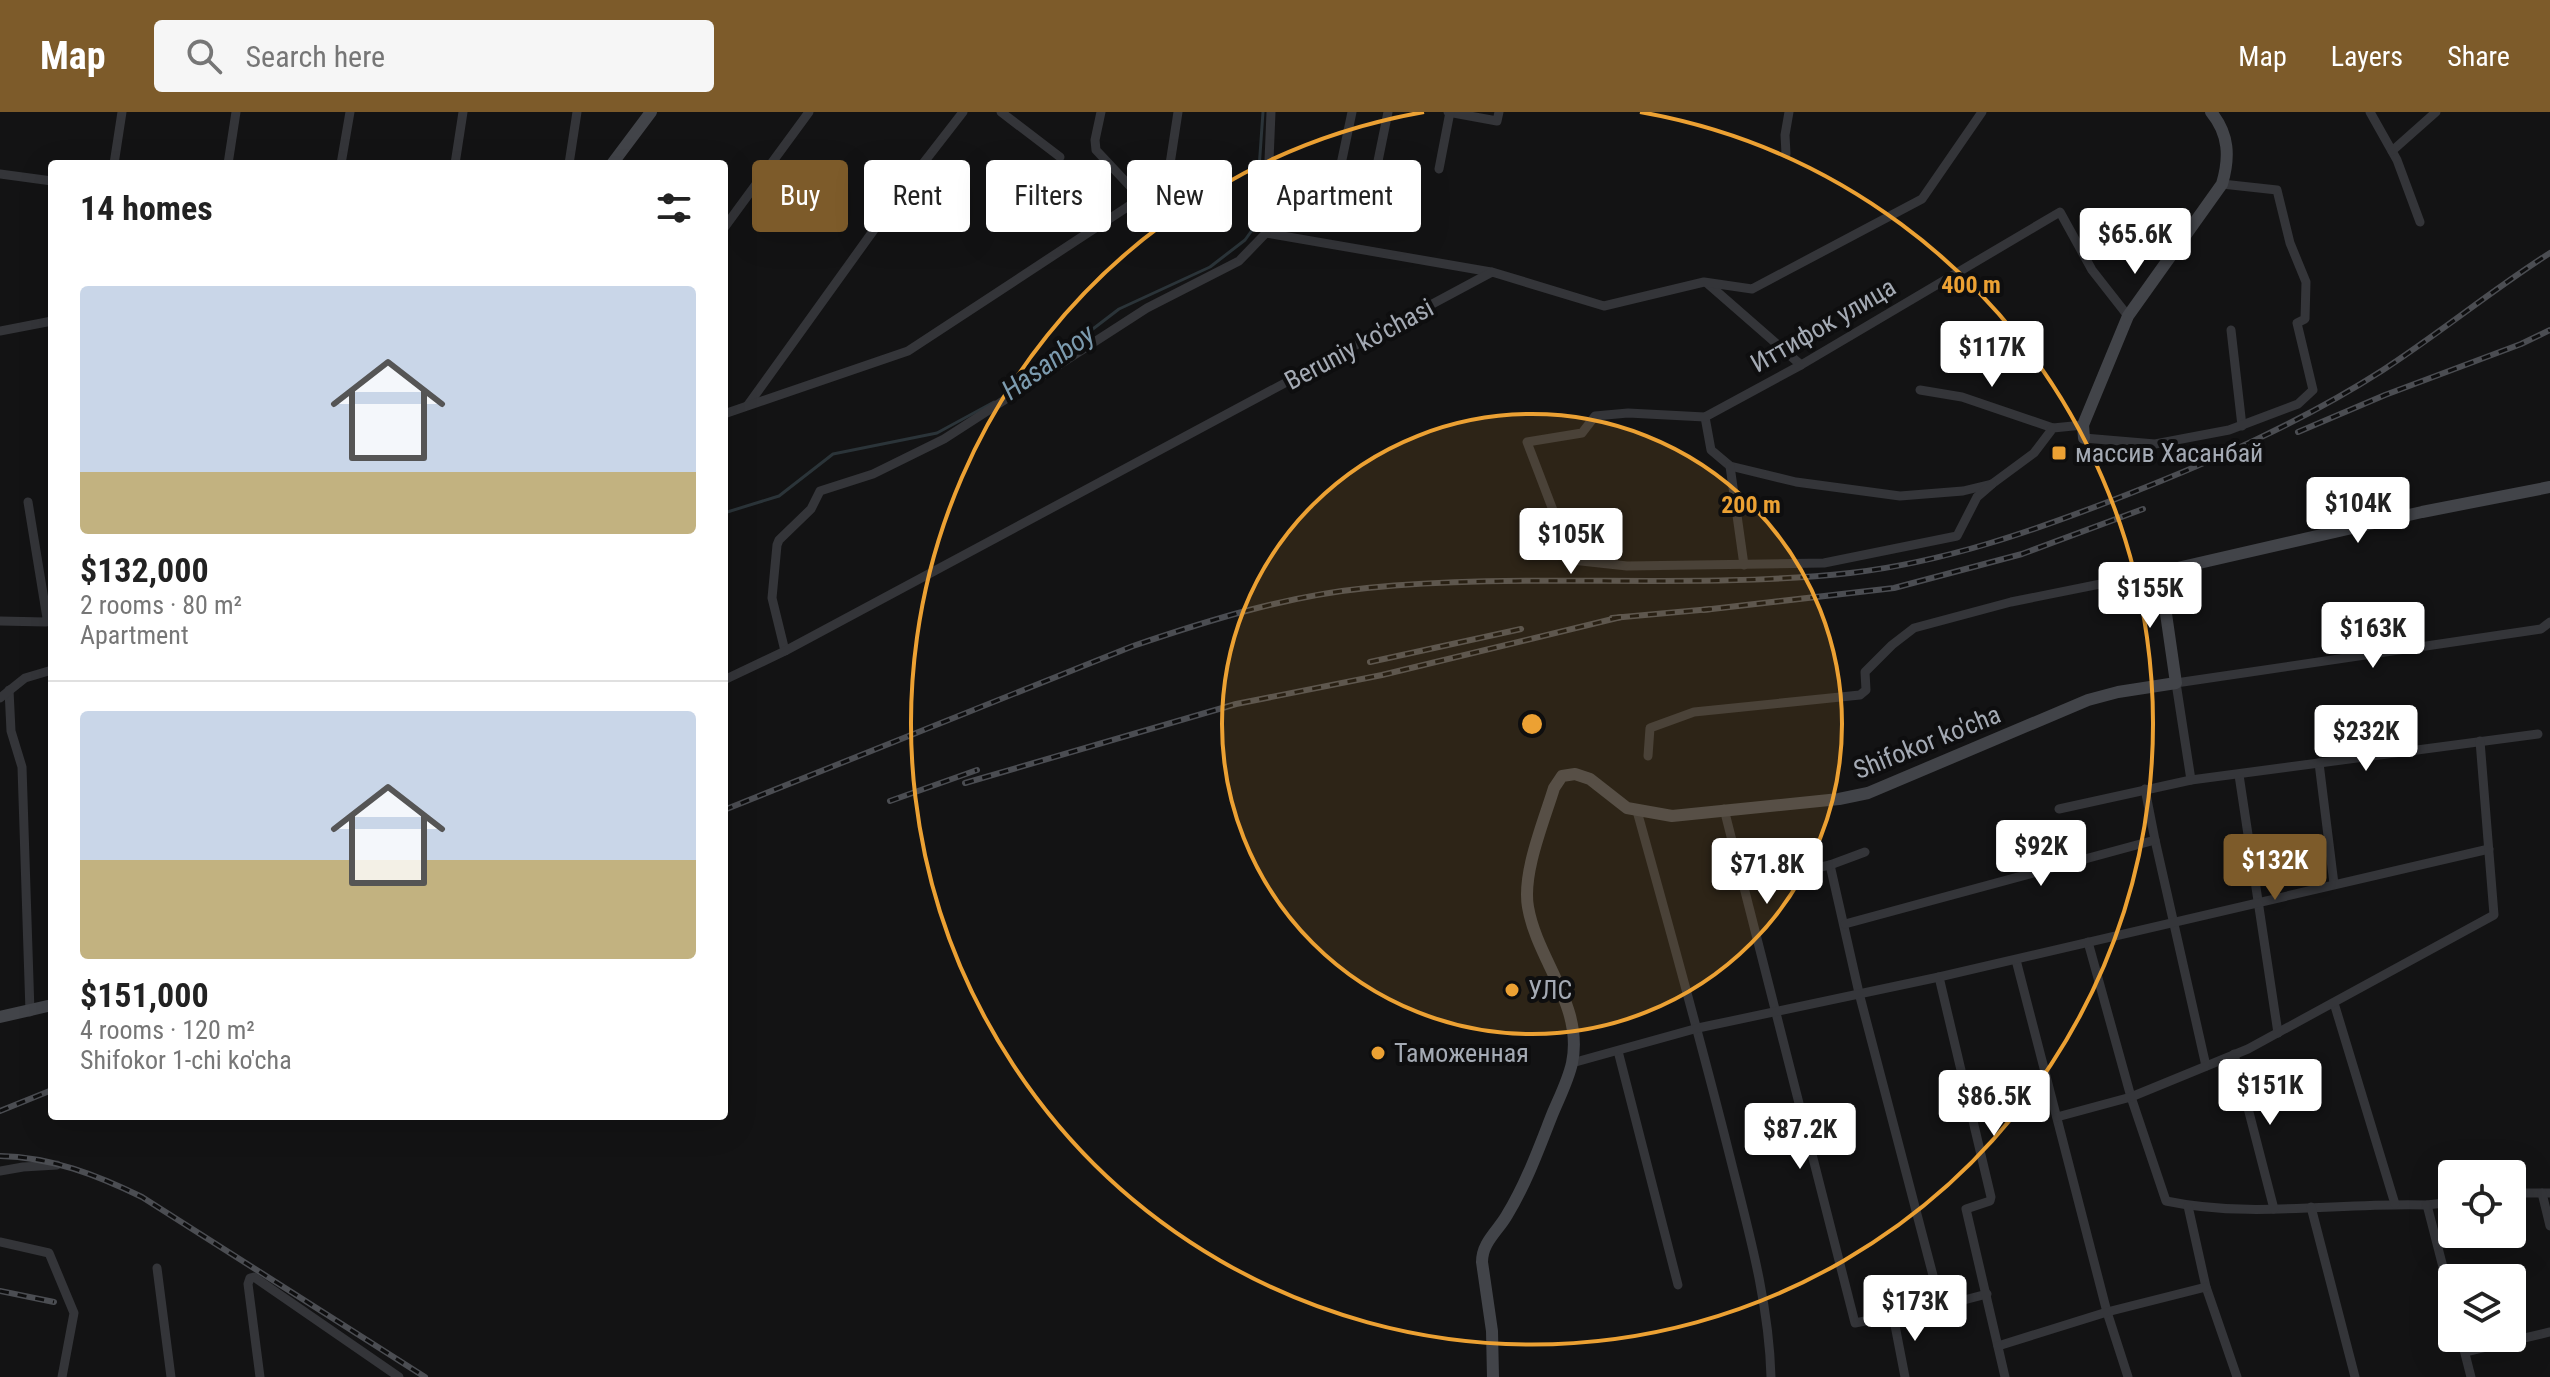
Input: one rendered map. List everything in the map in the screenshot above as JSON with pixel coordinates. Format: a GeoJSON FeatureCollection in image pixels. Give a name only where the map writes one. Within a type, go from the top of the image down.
{"type":"FeatureCollection","features":[{"type":"Feature","properties":{"kind":"street"},"geometry":{"type":"LineString","coordinates":[[115,160],[122,112]]}},
{"type":"Feature","properties":{"kind":"street"},"geometry":{"type":"LineString","coordinates":[[229,160],[236,112]]}},
{"type":"Feature","properties":{"kind":"street"},"geometry":{"type":"LineString","coordinates":[[342,160],[350,112]]}},
{"type":"Feature","properties":{"kind":"street"},"geometry":{"type":"LineString","coordinates":[[456,160],[463,112]]}},
{"type":"Feature","properties":{"kind":"street"},"geometry":{"type":"LineString","coordinates":[[570,160],[577,112]]}},
{"type":"Feature","properties":{"kind":"street"},"geometry":{"type":"LineString","coordinates":[[615,160],[651,112]]}},
{"type":"Feature","properties":{"kind":"street"},"geometry":{"type":"LineString","coordinates":[[728,223],[809,112]]}},
{"type":"Feature","properties":{"kind":"street"},"geometry":{"type":"LineString","coordinates":[[748,405],[904,188],[963,112]]}},
{"type":"Feature","properties":{"kind":"street"},"geometry":{"type":"LineString","coordinates":[[1001,112],[1060,157]]}},
{"type":"Feature","properties":{"kind":"street"},"geometry":{"type":"LineString","coordinates":[[1101,112],[1096,150],[1127,183]]}},
{"type":"Feature","properties":{"kind":"street"},"geometry":{"type":"LineString","coordinates":[[1171,160],[1178,112]]}},
{"type":"Feature","properties":{"kind":"street"},"geometry":{"type":"LineString","coordinates":[[785,651],[772,598],[777,545],[811,509],[820,491],[873,474],[944,439],[1147,308],[1239,261],[1266,233],[1271,112]]}},
{"type":"Feature","properties":{"kind":"street"},"geometry":{"type":"LineString","coordinates":[[1342,160],[1352,112]]}},
{"type":"Feature","properties":{"kind":"street"},"geometry":{"type":"LineString","coordinates":[[1378,160],[1388,112]]}},
{"type":"Feature","properties":{"kind":"street"},"geometry":{"type":"LineString","coordinates":[[1439,169],[1449,112],[1497,121],[1499,112]]}},
{"type":"Feature","properties":{"kind":"street"},"geometry":{"type":"LineString","coordinates":[[1786,154],[1789,112]]}},
{"type":"Feature","properties":{"kind":"street"},"geometry":{"type":"LineString","coordinates":[[1266,233],[1492,272],[1604,306],[1704,282],[1752,289],[1922,199],[1982,112]]}},
{"type":"Feature","properties":{"kind":"street"},"geometry":{"type":"LineString","coordinates":[[2211,112],[2226,138],[2227,168],[2222,184],[2128,316],[2083,425],[2084,438],[2155,444],[2229,430],[2298,404],[2313,390],[2297,323],[2305,319],[2306,282],[2290,243],[2277,190],[2222,184]]}},
{"type":"Feature","properties":{"kind":"street"},"geometry":{"type":"LineString","coordinates":[[2370,112],[2392,151],[2420,222]]}},
{"type":"Feature","properties":{"kind":"street"},"geometry":{"type":"LineString","coordinates":[[2392,151],[2436,112]]}},
{"type":"Feature","properties":{"kind":"street"},"geometry":{"type":"LineString","coordinates":[[0,174],[48,180]]}},
{"type":"Feature","properties":{"kind":"street"},"geometry":{"type":"LineString","coordinates":[[728,412],[908,351],[1127,207]]}},
{"type":"Feature","properties":{"kind":"street","name":"Иттифок улица"},"geometry":{"type":"LineString","coordinates":[[1705,417],[1801,365],[2060,212],[2092,270],[2128,316]]}},
{"type":"Feature","properties":{"kind":"street","name":"Beruniy ko'chasi"},"geometry":{"type":"LineString","coordinates":[[728,678],[785,651],[1492,272]]}},
{"type":"Feature","properties":{"kind":"street"},"geometry":{"type":"LineString","coordinates":[[1704,282],[1801,365]]}},
{"type":"Feature","properties":{"kind":"street"},"geometry":{"type":"LineString","coordinates":[[0,331],[48,322]]}},
{"type":"Feature","properties":{"kind":"street"},"geometry":{"type":"LineString","coordinates":[[2231,330],[2242,426]]}},
{"type":"Feature","properties":{"kind":"street"},"geometry":{"type":"LineString","coordinates":[[1920,390],[1962,397],[2053,428],[2083,425]]}},
{"type":"Feature","properties":{"kind":"street"},"geometry":{"type":"LineString","coordinates":[[1992,484],[1963,491],[1900,496],[1796,482],[1730,466],[1711,450],[1705,417],[1628,413],[1595,416],[1582,433],[1527,442],[1572,560],[1627,566],[1824,563],[1957,536],[1977,497],[2034,453],[2053,428]]}},
{"type":"Feature","properties":{"kind":"street"},"geometry":{"type":"LineString","coordinates":[[1730,466],[1744,565]]}},
{"type":"Feature","properties":{"kind":"street"},"geometry":{"type":"LineString","coordinates":[[1648,756],[1648,732],[1652,726],[1694,712],[1860,695],[1866,690],[1865,672],[1914,628],[2011,602],[2550,487]]}},
{"type":"Feature","properties":{"kind":"street"},"geometry":{"type":"LineString","coordinates":[[0,621],[46,622],[47,618],[28,502]]}},
{"type":"Feature","properties":{"kind":"street"},"geometry":{"type":"LineString","coordinates":[[2160,572],[2191,780]]}},
{"type":"Feature","properties":{"kind":"street"},"geometry":{"type":"LineString","coordinates":[[2176,683],[2541,629],[2550,622]]}},
{"type":"Feature","properties":{"kind":"street"},"geometry":{"type":"LineString","coordinates":[[0,698],[25,678],[48,671]]}},
{"type":"Feature","properties":{"kind":"street","name":"Shifokor ko'cha"},"geometry":{"type":"LineString","coordinates":[[1572,1063],[1574,1038],[1571,1018],[1530,916],[1527,889],[1559,779],[1572,773],[1586,777],[1617,802],[1637,811],[1681,816],[1839,799],[1868,793],[2088,700],[2176,683]]}},
{"type":"Feature","properties":{"kind":"street"},"geometry":{"type":"LineString","coordinates":[[9,690],[11,731],[22,767],[30,1012]]}},
{"type":"Feature","properties":{"kind":"street"},"geometry":{"type":"LineString","coordinates":[[0,728],[11,731]]}},
{"type":"Feature","properties":{"kind":"street"},"geometry":{"type":"LineString","coordinates":[[2059,809],[2191,780],[2538,734]]}},
{"type":"Feature","properties":{"kind":"street"},"geometry":{"type":"LineString","coordinates":[[2057,1117],[2131,1097],[2234,1054],[2494,915],[2480,741]]}},
{"type":"Feature","properties":{"kind":"street"},"geometry":{"type":"LineString","coordinates":[[2319,763],[2334,884]]}},
{"type":"Feature","properties":{"kind":"street"},"geometry":{"type":"LineString","coordinates":[[2239,775],[2278,1033]]}},
{"type":"Feature","properties":{"kind":"street"},"geometry":{"type":"LineString","coordinates":[[2145,789],[2206,1066]]}},
{"type":"Feature","properties":{"kind":"street"},"geometry":{"type":"LineString","coordinates":[[1724,809],[1855,1323],[1987,1294]]}},
{"type":"Feature","properties":{"kind":"street"},"geometry":{"type":"LineString","coordinates":[[1637,811],[1698,1028],[1755,1256],[1768,1328],[1771,1377]]}},
{"type":"Feature","properties":{"kind":"street"},"geometry":{"type":"LineString","coordinates":[[1845,924],[2155,840]]}},
{"type":"Feature","properties":{"kind":"street"},"geometry":{"type":"LineString","coordinates":[[1493,1377],[1492,1331],[1483,1251],[1507,1216],[1537,1155],[1572,1063],[1698,1028],[2016,960],[2489,849]]}},
{"type":"Feature","properties":{"kind":"street"},"geometry":{"type":"LineString","coordinates":[[1744,883],[1830,865],[1865,852]]}},
{"type":"Feature","properties":{"kind":"street"},"geometry":{"type":"LineString","coordinates":[[1830,865],[1859,993],[1941,1306]]}},
{"type":"Feature","properties":{"kind":"street"},"geometry":{"type":"LineString","coordinates":[[2088,942],[2131,1097],[2166,1201],[2188,1206],[2274,1209],[2438,1204]]}},
{"type":"Feature","properties":{"kind":"street"},"geometry":{"type":"LineString","coordinates":[[2016,960],[2107,1312],[2128,1377]]}},
{"type":"Feature","properties":{"kind":"street"},"geometry":{"type":"LineString","coordinates":[[1939,977],[1991,1197],[1990,1201],[1966,1209],[2005,1377]]}},
{"type":"Feature","properties":{"kind":"street"},"geometry":{"type":"LineString","coordinates":[[2334,1003],[2395,1204]]}},
{"type":"Feature","properties":{"kind":"street"},"geometry":{"type":"LineString","coordinates":[[0,1017],[48,1006]]}},
{"type":"Feature","properties":{"kind":"street"},"geometry":{"type":"LineString","coordinates":[[1618,1051],[1678,1285]]}},
{"type":"Feature","properties":{"kind":"street"},"geometry":{"type":"LineString","coordinates":[[2234,1054],[2274,1209]]}},
{"type":"Feature","properties":{"kind":"street"},"geometry":{"type":"LineString","coordinates":[[0,1171],[57,1165]]}},
{"type":"Feature","properties":{"kind":"street"},"geometry":{"type":"LineString","coordinates":[[2526,1191],[2546,1193],[2550,1226]]}},
{"type":"Feature","properties":{"kind":"street"},"geometry":{"type":"LineString","coordinates":[[2427,1205],[2442,1264]]}},
{"type":"Feature","properties":{"kind":"street"},"geometry":{"type":"LineString","coordinates":[[2188,1206],[2206,1287],[2237,1377]]}},
{"type":"Feature","properties":{"kind":"street"},"geometry":{"type":"LineString","coordinates":[[2311,1207],[2355,1377]]}},
{"type":"Feature","properties":{"kind":"street"},"geometry":{"type":"LineString","coordinates":[[0,1242],[49,1253],[74,1313],[62,1377]]}},
{"type":"Feature","properties":{"kind":"street"},"geometry":{"type":"LineString","coordinates":[[157,1268],[171,1377]]}},
{"type":"Feature","properties":{"kind":"street"},"geometry":{"type":"LineString","coordinates":[[260,1377],[248,1284],[254,1277],[393,1375]]}},
{"type":"Feature","properties":{"kind":"street"},"geometry":{"type":"LineString","coordinates":[[1998,1346],[2107,1312],[2206,1287]]}},
{"type":"Feature","properties":{"kind":"street"},"geometry":{"type":"LineString","coordinates":[[1893,1315],[1905,1377]]}},
{"type":"Feature","properties":{"kind":"street"},"geometry":{"type":"LineString","coordinates":[[2526,1338],[2550,1332]]}},
{"type":"Feature","properties":{"kind":"street"},"geometry":{"type":"LineString","coordinates":[[2465,1352],[2471,1377]]}},
{"type":"Feature","properties":{"kind":"waterway","name":"Hasanboy"},"geometry":{"type":"LineString","coordinates":[[1017,387],[1119,309],[1210,267],[1245,240],[1255,226],[1263,112]]}},
{"type":"Feature","properties":{"kind":"waterway","name":"Hasanboy"},"geometry":{"type":"LineString","coordinates":[[728,512],[779,496],[833,454],[937,433],[994,402]]}},
{"type":"Feature","properties":{"kind":"railway"},"geometry":{"type":"LineString","coordinates":[[728,808],[1133,646],[1278,603],[1337,592],[1427,583],[1730,580],[1850,573],[1921,561],[1990,543],[2159,482],[2290,423],[2383,370],[2550,253]]}},
{"type":"Feature","properties":{"kind":"railway"},"geometry":{"type":"LineString","coordinates":[[2298,432],[2550,330]]}},
{"type":"Feature","properties":{"kind":"railway"},"geometry":{"type":"LineString","coordinates":[[1703,610],[1894,588],[2022,554],[2143,509]]}},
{"type":"Feature","properties":{"kind":"railway"},"geometry":{"type":"LineString","coordinates":[[1612,618],[1711,609]]}},
{"type":"Feature","properties":{"kind":"railway"},"geometry":{"type":"LineString","coordinates":[[965,783],[1236,704],[1382,675],[1621,617]]}},
{"type":"Feature","properties":{"kind":"railway"},"geometry":{"type":"LineString","coordinates":[[1370,662],[1521,629]]}},
{"type":"Feature","properties":{"kind":"railway"},"geometry":{"type":"LineString","coordinates":[[890,801],[977,770]]}},
{"type":"Feature","properties":{"kind":"railway"},"geometry":{"type":"LineString","coordinates":[[0,1111],[48,1092]]}},
{"type":"Feature","properties":{"kind":"railway"},"geometry":{"type":"LineString","coordinates":[[0,1156],[37,1160],[73,1169],[142,1197],[425,1377]]}},
{"type":"Feature","properties":{"kind":"railway"},"geometry":{"type":"LineString","coordinates":[[0,1291],[54,1302]]}},
{"type":"Feature","properties":{"kind":"place","name":"массив Хасанбай"},"geometry":{"type":"Point","coordinates":[2059,453]}},
{"type":"Feature","properties":{"kind":"place","name":"УЛС"},"geometry":{"type":"Point","coordinates":[1512,990]}},
{"type":"Feature","properties":{"kind":"place","name":"Таможенная"},"geometry":{"type":"Point","coordinates":[1378,1053]}}]}
